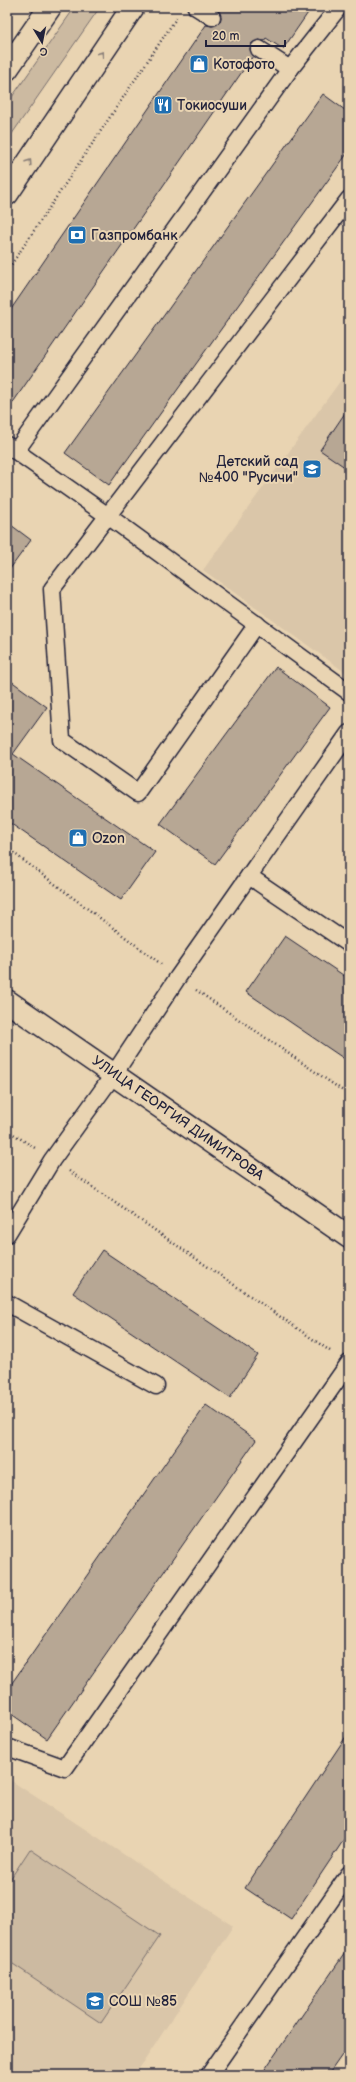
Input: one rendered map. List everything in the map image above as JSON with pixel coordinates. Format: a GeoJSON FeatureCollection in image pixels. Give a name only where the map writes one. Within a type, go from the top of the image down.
{"type":"FeatureCollection","features":[{"type":"Feature","properties":{"kind":"main road"},"geometry":{"type":"LineString","coordinates":[[7,69],[50,7]]}},
{"type":"Feature","properties":{"kind":"main road"},"geometry":{"type":"LineString","coordinates":[[7,194],[133,7]]}},
{"type":"Feature","properties":{"kind":"main road","name":"УЛИЦА ГЕОРГИЯ ДИМИТРОВА"},"geometry":{"type":"LineString","coordinates":[[7,1000],[349,1237]]}},
{"type":"Feature","properties":{"kind":"lane"},"geometry":{"type":"LineString","coordinates":[[196,7],[212,17]]}},
{"type":"Feature","properties":{"kind":"lane"},"geometry":{"type":"LineString","coordinates":[[339,7],[290,69],[12,448],[108,516],[349,692]]}},
{"type":"Feature","properties":{"kind":"lane"},"geometry":{"type":"LineString","coordinates":[[259,48],[290,69]]}},
{"type":"Feature","properties":{"kind":"lane"},"geometry":{"type":"LineString","coordinates":[[257,624],[138,793],[62,740],[52,589],[349,199]]}},
{"type":"Feature","properties":{"kind":"lane"},"geometry":{"type":"LineString","coordinates":[[7,1234],[52,1160],[114,1074],[178,977],[349,733]]}},
{"type":"Feature","properties":{"kind":"lane"},"geometry":{"type":"LineString","coordinates":[[249,876],[349,944]]}},
{"type":"Feature","properties":{"kind":"lane"},"geometry":{"type":"LineString","coordinates":[[7,1303],[156,1386]]}},
{"type":"Feature","properties":{"kind":"lane"},"geometry":{"type":"LineString","coordinates":[[7,1747],[65,1768],[349,1363]]}},
{"type":"Feature","properties":{"kind":"lane"},"geometry":{"type":"LineString","coordinates":[[209,2075],[349,1874]]}},
{"type":"Feature","properties":{"kind":"path"},"geometry":{"type":"LineString","coordinates":[[7,272],[179,14]]}},
{"type":"Feature","properties":{"kind":"path"},"geometry":{"type":"LineString","coordinates":[[7,1130],[349,1363]]}},
{"type":"Feature","properties":{"kind":"shaded area"},"geometry":{"type":"Polygon","coordinates":[[[75,7],[100,7],[7,141],[7,104],[75,7]]]}},
{"type":"Feature","properties":{"kind":"shaded area","name":"Детский сад №400 \"Русичи\""},"geometry":{"type":"Polygon","coordinates":[[[349,369],[349,675],[203,570],[349,369]]]}},
{"type":"Feature","properties":{"kind":"shaded area","name":"СОШ №85"},"geometry":{"type":"Polygon","coordinates":[[[7,1778],[233,1926],[135,2075],[7,2075],[7,1778]]]}},
{"type":"Feature","properties":{"kind":"shaded area"},"geometry":{"type":"Polygon","coordinates":[[[30,1849],[160,1936],[101,2023],[7,1960],[7,1884],[30,1849]]]}},
{"type":"Feature","properties":{"kind":"building"},"geometry":{"type":"Polygon","coordinates":[[[218,7],[312,7],[283,49],[266,38],[264,41],[259,40],[251,44],[250,49],[253,56],[7,411],[7,315],[206,25],[212,26],[220,22],[221,17],[217,9],[218,7]]]}},
{"type":"Feature","properties":{"kind":"building"},"geometry":{"type":"Polygon","coordinates":[[[323,94],[349,113],[349,151],[109,485],[65,453],[323,94]]]}},
{"type":"Feature","properties":{"kind":"building"},"geometry":{"type":"Polygon","coordinates":[[[349,407],[349,470],[320,450],[349,407]]]}},
{"type":"Feature","properties":{"kind":"building"},"geometry":{"type":"Polygon","coordinates":[[[7,522],[31,540],[7,573],[7,522]]]}},
{"type":"Feature","properties":{"kind":"building"},"geometry":{"type":"Polygon","coordinates":[[[276,667],[330,707],[215,864],[160,824],[276,667]]]}},
{"type":"Feature","properties":{"kind":"building"},"geometry":{"type":"Polygon","coordinates":[[[7,678],[47,707],[13,754],[155,852],[121,900],[7,821],[7,678]]]}},
{"type":"Feature","properties":{"kind":"building"},"geometry":{"type":"Polygon","coordinates":[[[285,936],[349,979],[349,1062],[246,992],[285,936]]]}},
{"type":"Feature","properties":{"kind":"building"},"geometry":{"type":"Polygon","coordinates":[[[102,1250],[258,1355],[230,1398],[73,1293],[102,1250]]]}},
{"type":"Feature","properties":{"kind":"building"},"geometry":{"type":"Polygon","coordinates":[[[206,1405],[256,1440],[47,1739],[7,1711],[7,1690],[206,1405]]]}},
{"type":"Feature","properties":{"kind":"building"},"geometry":{"type":"Polygon","coordinates":[[[349,1732],[349,1832],[291,1919],[245,1888],[349,1732]]]}},
{"type":"Feature","properties":{"kind":"building"},"geometry":{"type":"Polygon","coordinates":[[[349,1947],[349,2045],[328,2075],[261,2075],[349,1947]]]}},
{"type":"Feature","properties":{"kind":"place","name":"Котофото"},"geometry":{"type":"Point","coordinates":[199,64]}},
{"type":"Feature","properties":{"kind":"place","name":"Токиосуши"},"geometry":{"type":"Point","coordinates":[163,105]}},
{"type":"Feature","properties":{"kind":"place","name":"Газпромбанк"},"geometry":{"type":"Point","coordinates":[77,235]}},
{"type":"Feature","properties":{"kind":"place","name":"Детский сад №400 \"Русичи\""},"geometry":{"type":"Point","coordinates":[312,469]}},
{"type":"Feature","properties":{"kind":"place","name":"Ozon"},"geometry":{"type":"Point","coordinates":[78,838]}},
{"type":"Feature","properties":{"kind":"place","name":"СОШ №85"},"geometry":{"type":"Point","coordinates":[95,2001]}}]}
